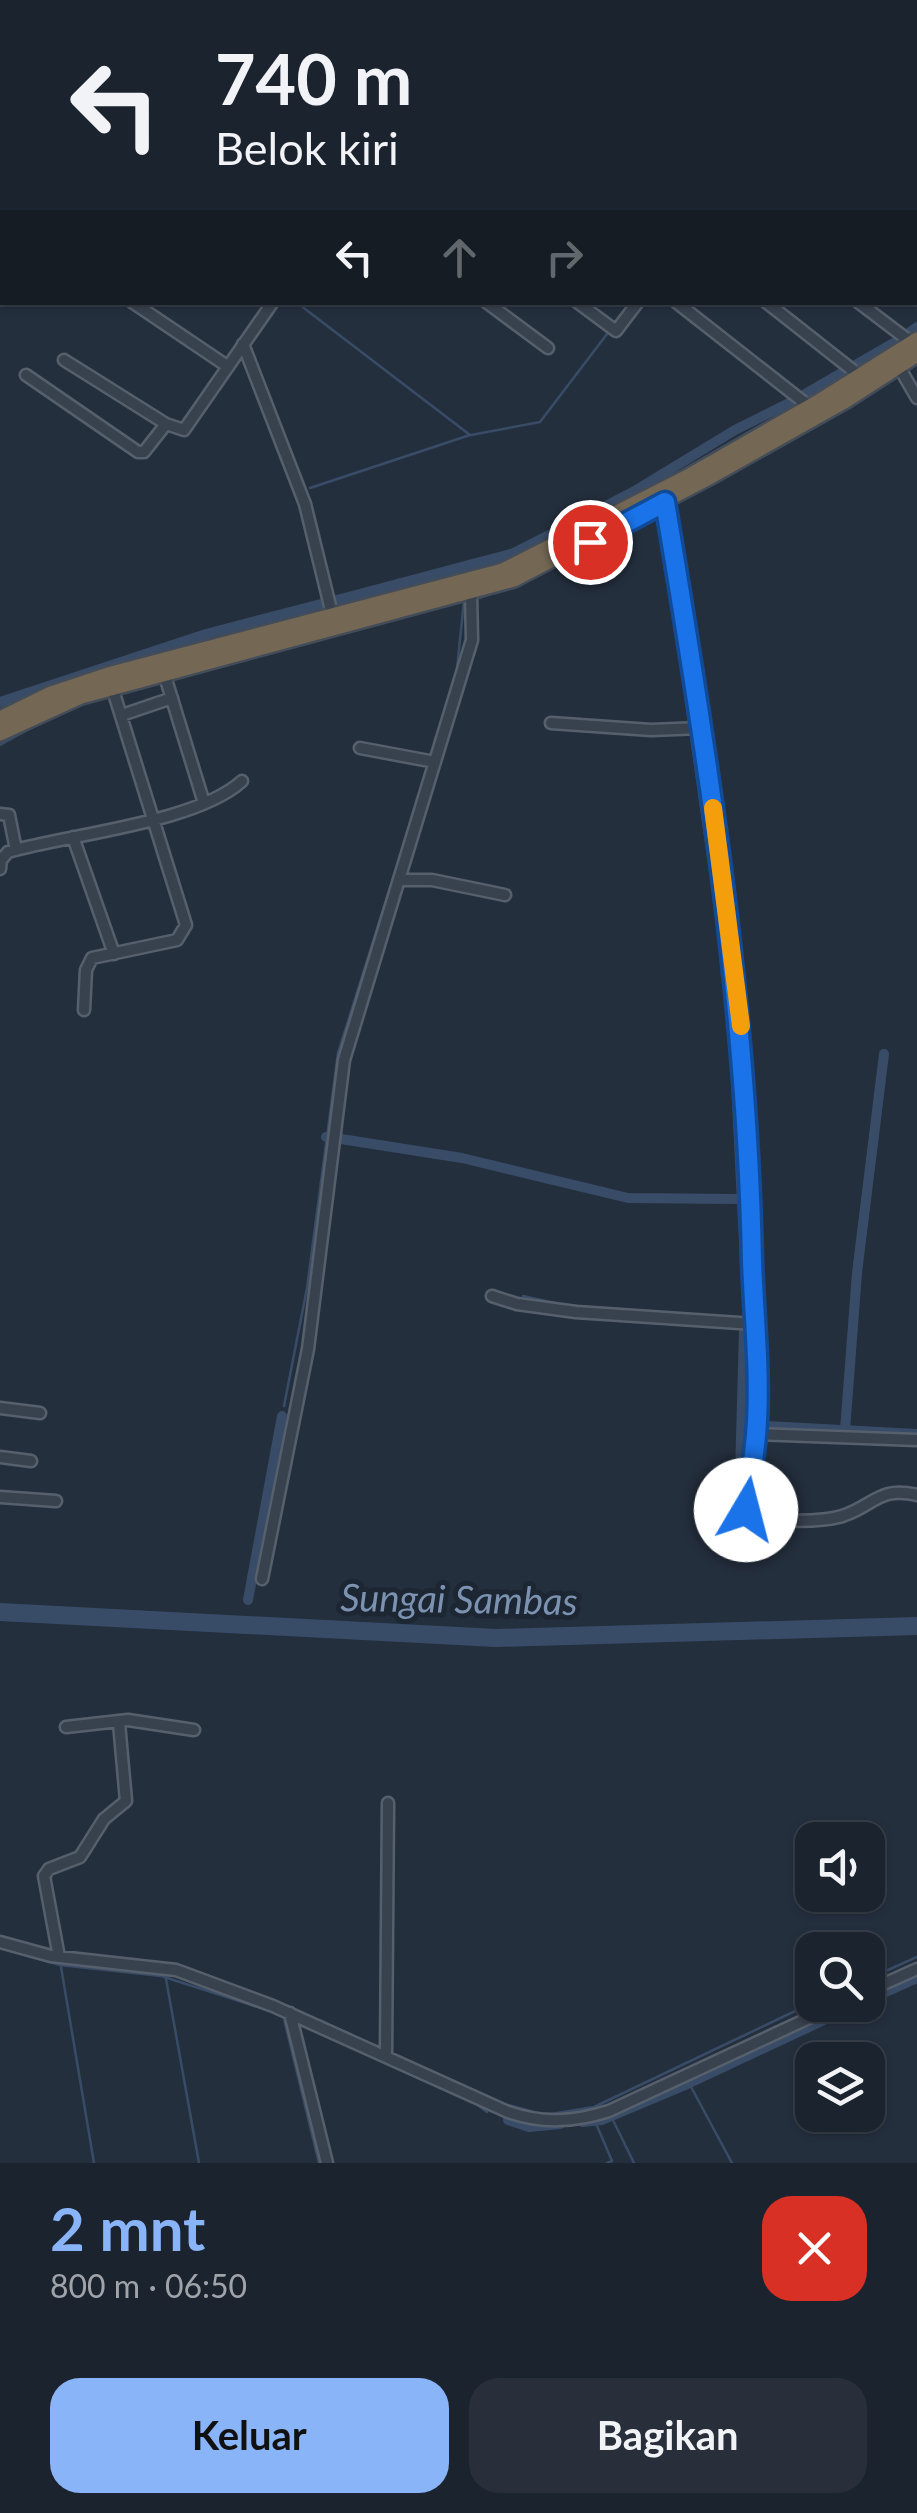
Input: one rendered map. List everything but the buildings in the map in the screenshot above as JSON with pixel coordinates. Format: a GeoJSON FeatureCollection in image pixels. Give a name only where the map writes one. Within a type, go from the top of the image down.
{"type":"FeatureCollection","features":[{"type":"Feature","properties":{"kind":"highway"},"geometry":{"type":"LineString","coordinates":[[0,720],[84,682],[471,594],[528,573],[915,346]]}},
{"type":"Feature","properties":{"kind":"highway"},"geometry":{"type":"LineString","coordinates":[[0,733],[48,708],[284,634],[332,614],[503,572],[665,502],[846,400],[898,366],[915,346]]}},
{"type":"Feature","properties":{"kind":"street"},"geometry":{"type":"LineString","coordinates":[[136,305],[227,366]]}},
{"type":"Feature","properties":{"kind":"street"},"geometry":{"type":"LineString","coordinates":[[64,360],[176,430],[184,430],[270,305]]}},
{"type":"Feature","properties":{"kind":"street"},"geometry":{"type":"LineString","coordinates":[[490,305],[548,348]]}},
{"type":"Feature","properties":{"kind":"street"},"geometry":{"type":"LineString","coordinates":[[581,305],[616,331],[636,305]]}},
{"type":"Feature","properties":{"kind":"street"},"geometry":{"type":"LineString","coordinates":[[680,305],[810,407]]}},
{"type":"Feature","properties":{"kind":"street"},"geometry":{"type":"LineString","coordinates":[[770,305],[860,376]]}},
{"type":"Feature","properties":{"kind":"street"},"geometry":{"type":"LineString","coordinates":[[862,305],[915,346]]}},
{"type":"Feature","properties":{"kind":"street"},"geometry":{"type":"LineString","coordinates":[[243,344],[306,504],[332,614]]}},
{"type":"Feature","properties":{"kind":"street"},"geometry":{"type":"LineString","coordinates":[[898,366],[917,398]]}},
{"type":"Feature","properties":{"kind":"street"},"geometry":{"type":"LineString","coordinates":[[26,375],[138,452],[148,448],[166,424]]}},
{"type":"Feature","properties":{"kind":"street"},"geometry":{"type":"LineString","coordinates":[[665,502],[729,922],[740,1022],[750,1166],[756,1434],[746,1510],[772,1520],[833,1518],[850,1513],[876,1496],[917,1494]]}},
{"type":"Feature","properties":{"kind":"street"},"geometry":{"type":"LineString","coordinates":[[262,1579],[308,1349],[344,1060],[472,640],[471,594]]}},
{"type":"Feature","properties":{"kind":"street"},"geometry":{"type":"LineString","coordinates":[[164,672],[204,802]]}},
{"type":"Feature","properties":{"kind":"street"},"geometry":{"type":"LineString","coordinates":[[84,1010],[89,960],[176,940],[185,930],[184,914],[112,688]]}},
{"type":"Feature","properties":{"kind":"street"},"geometry":{"type":"LineString","coordinates":[[122,715],[172,698]]}},
{"type":"Feature","properties":{"kind":"street"},"geometry":{"type":"LineString","coordinates":[[551,723],[651,730],[700,728]]}},
{"type":"Feature","properties":{"kind":"street"},"geometry":{"type":"LineString","coordinates":[[360,748],[434,762]]}},
{"type":"Feature","properties":{"kind":"street"},"geometry":{"type":"LineString","coordinates":[[0,869],[4,855],[16,850],[153,819],[223,796],[242,781]]}},
{"type":"Feature","properties":{"kind":"street"},"geometry":{"type":"LineString","coordinates":[[0,814],[8,815],[16,850]]}},
{"type":"Feature","properties":{"kind":"street"},"geometry":{"type":"LineString","coordinates":[[73,837],[114,954]]}},
{"type":"Feature","properties":{"kind":"street"},"geometry":{"type":"LineString","coordinates":[[399,880],[432,880],[505,895]]}},
{"type":"Feature","properties":{"kind":"street"},"geometry":{"type":"LineString","coordinates":[[492,1296],[516,1304],[576,1312],[754,1324]]}},
{"type":"Feature","properties":{"kind":"street"},"geometry":{"type":"LineString","coordinates":[[0,1408],[40,1413]]}},
{"type":"Feature","properties":{"kind":"street"},"geometry":{"type":"LineString","coordinates":[[756,1434],[917,1440]]}},
{"type":"Feature","properties":{"kind":"street"},"geometry":{"type":"LineString","coordinates":[[0,1457],[31,1461]]}},
{"type":"Feature","properties":{"kind":"street"},"geometry":{"type":"LineString","coordinates":[[0,1496],[56,1501]]}},
{"type":"Feature","properties":{"kind":"street"},"geometry":{"type":"LineString","coordinates":[[66,1728],[128,1720],[194,1730]]}},
{"type":"Feature","properties":{"kind":"street"},"geometry":{"type":"LineString","coordinates":[[59,1957],[44,1876],[48,1869],[80,1856],[104,1819],[126,1801],[119,1723]]}},
{"type":"Feature","properties":{"kind":"street"},"geometry":{"type":"LineString","coordinates":[[386,2055],[388,1802]]}},
{"type":"Feature","properties":{"kind":"street"},"geometry":{"type":"LineString","coordinates":[[0,1942],[59,1957],[158,1966],[218,1984],[508,2112],[546,2121],[574,2120],[609,2111],[801,2022]]}},
{"type":"Feature","properties":{"kind":"street"},"geometry":{"type":"LineString","coordinates":[[885,1984],[917,1969]]}},
{"type":"Feature","properties":{"kind":"street"},"geometry":{"type":"LineString","coordinates":[[290,2014],[328,2163]]}},
{"type":"Feature","properties":{"kind":"waterway"},"geometry":{"type":"LineString","coordinates":[[300,305],[470,435],[310,488]]}},
{"type":"Feature","properties":{"kind":"waterway"},"geometry":{"type":"LineString","coordinates":[[616,322],[628,305]]}},
{"type":"Feature","properties":{"kind":"waterway"},"geometry":{"type":"LineString","coordinates":[[910,332],[917,327]]}},
{"type":"Feature","properties":{"kind":"waterway"},"geometry":{"type":"LineString","coordinates":[[471,435],[540,422],[607,334]]}},
{"type":"Feature","properties":{"kind":"waterway"},"geometry":{"type":"LineString","coordinates":[[857,364],[897,341]]}},
{"type":"Feature","properties":{"kind":"waterway"},"geometry":{"type":"LineString","coordinates":[[910,368],[917,363]]}},
{"type":"Feature","properties":{"kind":"waterway"},"geometry":{"type":"LineString","coordinates":[[805,394],[843,372]]}},
{"type":"Feature","properties":{"kind":"waterway"},"geometry":{"type":"LineString","coordinates":[[337,600],[514,553],[633,492],[735,430],[791,402]]}},
{"type":"Feature","properties":{"kind":"waterway"},"geometry":{"type":"LineString","coordinates":[[673,505],[694,493]]}},
{"type":"Feature","properties":{"kind":"waterway"},"geometry":{"type":"LineString","coordinates":[[563,562],[659,513],[689,721]]}},
{"type":"Feature","properties":{"kind":"waterway"},"geometry":{"type":"LineString","coordinates":[[672,572],[694,721]]}},
{"type":"Feature","properties":{"kind":"waterway"},"geometry":{"type":"LineString","coordinates":[[479,598],[492,593]]}},
{"type":"Feature","properties":{"kind":"waterway"},"geometry":{"type":"LineString","coordinates":[[445,605],[464,601],[456,678]]}},
{"type":"Feature","properties":{"kind":"waterway"},"geometry":{"type":"LineString","coordinates":[[0,702],[206,634],[325,603]]}},
{"type":"Feature","properties":{"kind":"waterway"},"geometry":{"type":"LineString","coordinates":[[204,670],[331,636]]}},
{"type":"Feature","properties":{"kind":"waterway"},"geometry":{"type":"LineString","coordinates":[[81,704],[107,697]]}},
{"type":"Feature","properties":{"kind":"waterway"},"geometry":{"type":"LineString","coordinates":[[0,745],[42,722]]}},
{"type":"Feature","properties":{"kind":"waterway"},"geometry":{"type":"LineString","coordinates":[[691,736],[728,999],[744,1316]]}},
{"type":"Feature","properties":{"kind":"waterway"},"geometry":{"type":"LineString","coordinates":[[696,736],[711,828]]}},
{"type":"Feature","properties":{"kind":"waterway"},"geometry":{"type":"LineString","coordinates":[[284,1406],[307,1288],[338,1053],[418,799]]}},
{"type":"Feature","properties":{"kind":"waterway"},"geometry":{"type":"LineString","coordinates":[[845,1430],[857,1273],[884,1054]]}},
{"type":"Feature","properties":{"kind":"waterway"},"geometry":{"type":"LineString","coordinates":[[341,1139],[462,1158],[628,1198],[739,1199]]}},
{"type":"Feature","properties":{"kind":"waterway"},"geometry":{"type":"LineString","coordinates":[[523,1296],[563,1305],[744,1318]]}},
{"type":"Feature","properties":{"kind":"waterway"},"geometry":{"type":"LineString","coordinates":[[734,1505],[740,1473],[744,1331]]}},
{"type":"Feature","properties":{"kind":"waterway"},"geometry":{"type":"LineString","coordinates":[[739,1550],[750,1443],[751,1332]]}},
{"type":"Feature","properties":{"kind":"waterway"},"geometry":{"type":"LineString","coordinates":[[248,1600],[282,1416]]}},
{"type":"Feature","properties":{"kind":"waterway"},"geometry":{"type":"LineString","coordinates":[[750,1425],[917,1434]]}},
{"type":"Feature","properties":{"kind":"waterway","name":"Sungai Sambas"},"geometry":{"type":"LineString","coordinates":[[0,1612],[496,1638],[917,1626]]}},
{"type":"Feature","properties":{"kind":"waterway"},"geometry":{"type":"LineString","coordinates":[[0,1948],[60,1965],[161,1976],[283,2015],[319,2163]]}},
{"type":"Feature","properties":{"kind":"waterway"},"geometry":{"type":"LineString","coordinates":[[885,1971],[917,1957]]}},
{"type":"Feature","properties":{"kind":"waterway"},"geometry":{"type":"LineString","coordinates":[[61,1967],[94,2163]]}},
{"type":"Feature","properties":{"kind":"waterway"},"geometry":{"type":"LineString","coordinates":[[885,1992],[917,1978]]}},
{"type":"Feature","properties":{"kind":"waterway"},"geometry":{"type":"LineString","coordinates":[[166,1979],[199,2163]]}},
{"type":"Feature","properties":{"kind":"waterway"},"geometry":{"type":"LineString","coordinates":[[508,2105],[545,2115],[594,2107],[795,2011]]}},
{"type":"Feature","properties":{"kind":"waterway"},"geometry":{"type":"LineString","coordinates":[[582,2122],[602,2120],[683,2086],[820,2022]]}},
{"type":"Feature","properties":{"kind":"waterway"},"geometry":{"type":"LineString","coordinates":[[360,2051],[474,2102],[487,2112]]}},
{"type":"Feature","properties":{"kind":"waterway"},"geometry":{"type":"LineString","coordinates":[[689,2083],[732,2163]]}},
{"type":"Feature","properties":{"kind":"waterway"},"geometry":{"type":"LineString","coordinates":[[611,2116],[634,2163]]}},
{"type":"Feature","properties":{"kind":"waterway"},"geometry":{"type":"LineString","coordinates":[[508,2120],[529,2127],[560,2124]]}},
{"type":"Feature","properties":{"kind":"waterway"},"geometry":{"type":"LineString","coordinates":[[595,2121],[612,2161],[607,2163]]}},
{"type":"Feature","properties":{"kind":"slow traffic"},"geometry":{"type":"LineString","coordinates":[[713,808],[741,1026]]}},
{"type":"Feature","properties":{"kind":"route"},"geometry":{"type":"LineString","coordinates":[[590,542],[665,502],[729,922],[744,1059],[756,1426],[746,1510]]}}]}
